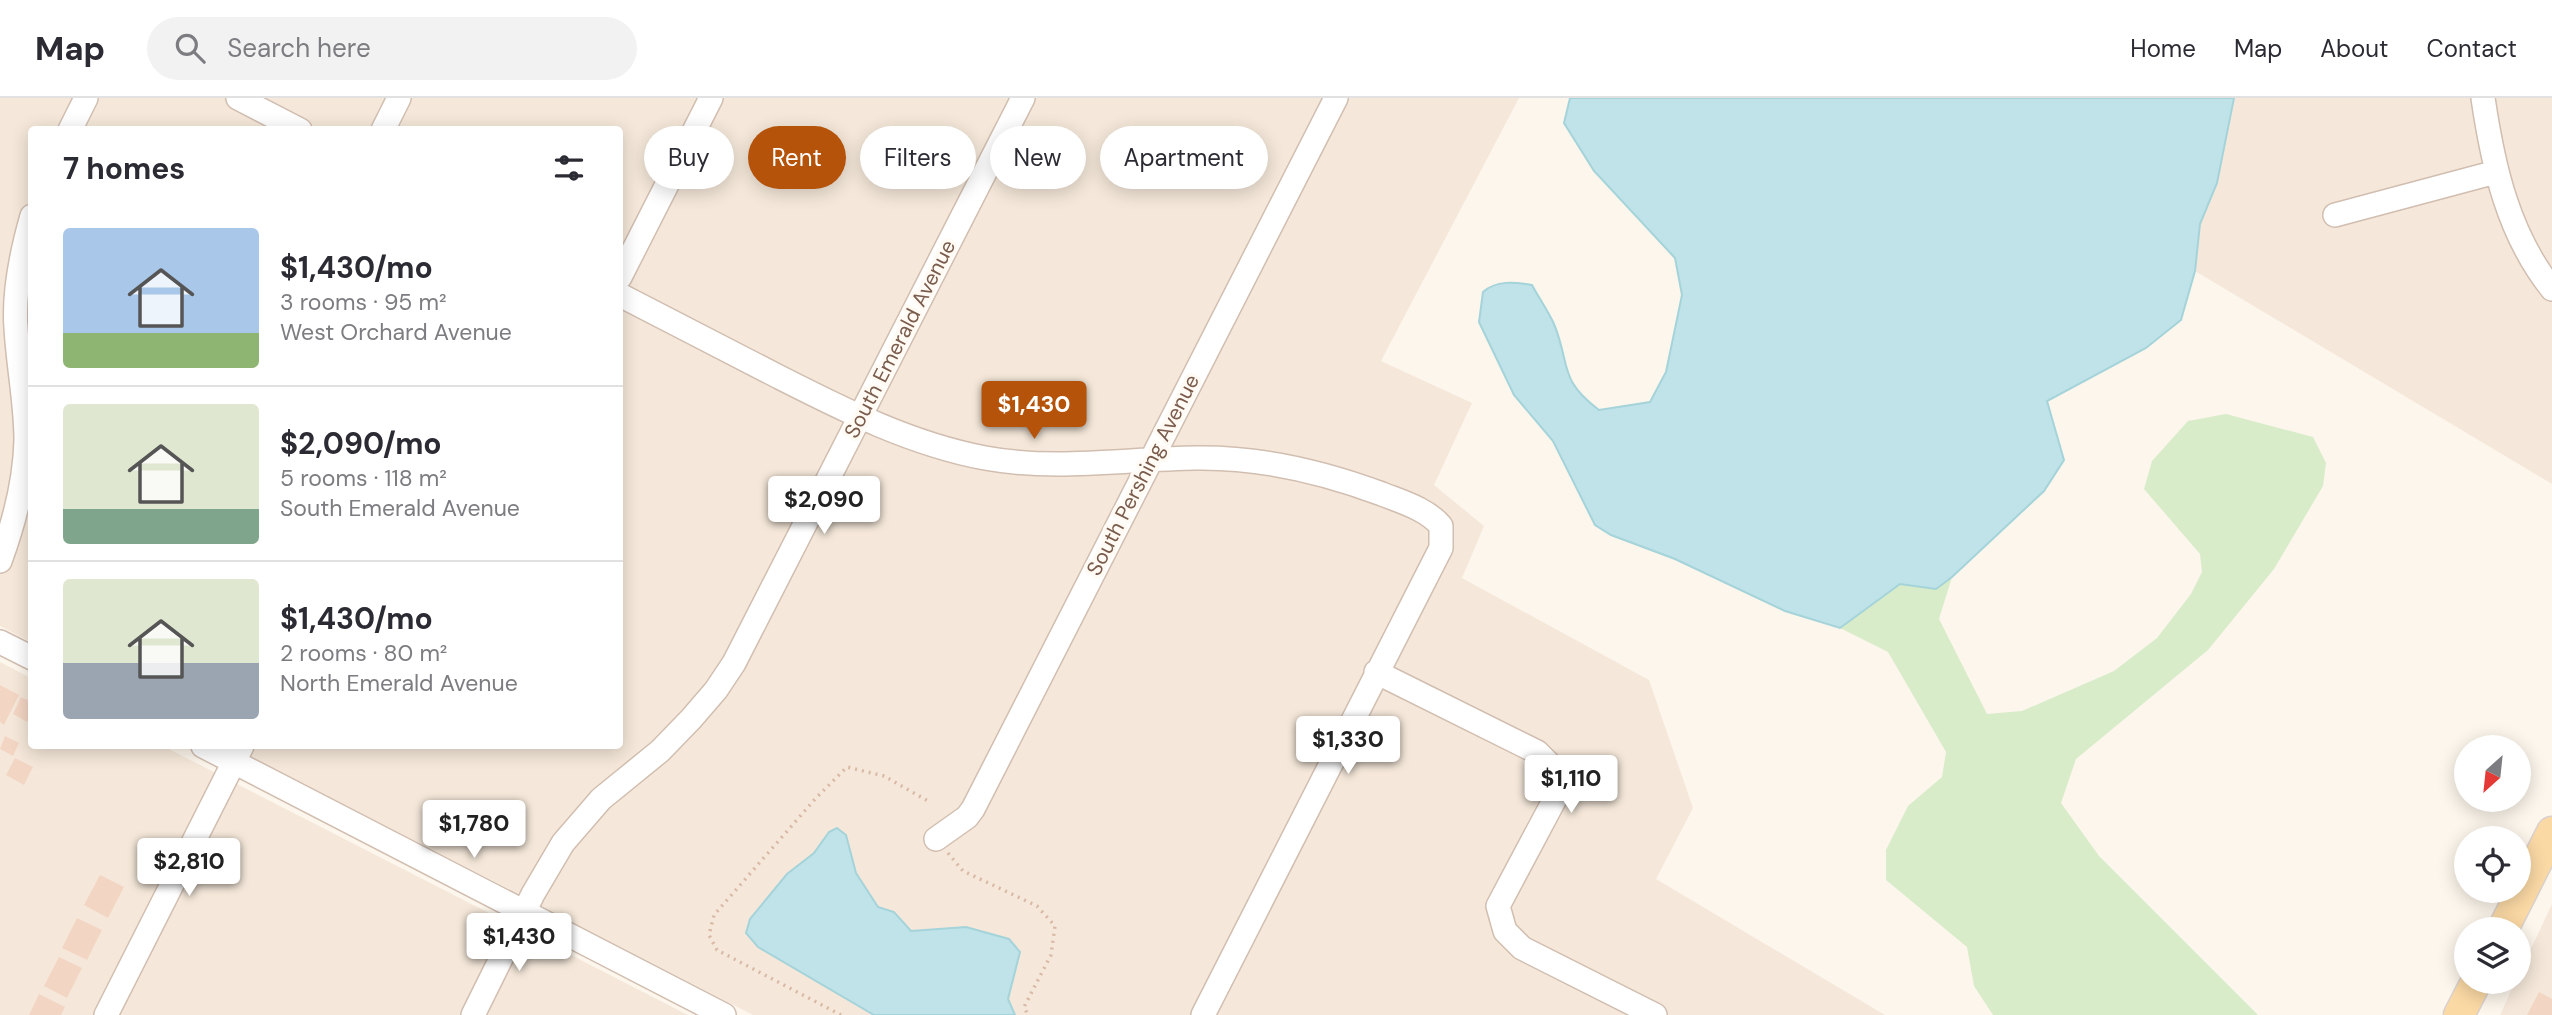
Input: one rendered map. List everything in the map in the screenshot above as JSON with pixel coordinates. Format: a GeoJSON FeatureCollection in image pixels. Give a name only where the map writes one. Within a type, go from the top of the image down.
{"type":"FeatureCollection","features":[{"type":"Feature","properties":{"kind":"main road"},"geometry":{"type":"LineString","coordinates":[[2509,917],[2552,832]]}},
{"type":"Feature","properties":{"kind":"main road"},"geometry":{"type":"LineString","coordinates":[[2459,1015],[2470,994]]}},
{"type":"Feature","properties":{"kind":"street"},"geometry":{"type":"LineString","coordinates":[[72,126],[86,98]]}},
{"type":"Feature","properties":{"kind":"street"},"geometry":{"type":"LineString","coordinates":[[238,98],[292,126]]}},
{"type":"Feature","properties":{"kind":"street"},"geometry":{"type":"LineString","coordinates":[[385,126],[399,98]]}},
{"type":"Feature","properties":{"kind":"street"},"geometry":{"type":"LineString","coordinates":[[623,271],[711,98]]}},
{"type":"Feature","properties":{"kind":"street","name":"South Emerald Avenue"},"geometry":{"type":"LineString","coordinates":[[473,1015],[525,911],[563,843],[601,799],[660,751],[716,690],[734,663],[1023,98]]}},
{"type":"Feature","properties":{"kind":"street","name":"South Pershing Avenue"},"geometry":{"type":"LineString","coordinates":[[936,839],[967,817],[973,809],[1336,98]]}},
{"type":"Feature","properties":{"kind":"street"},"geometry":{"type":"LineString","coordinates":[[2483,98],[2504,202],[2521,240],[2552,289]]}},
{"type":"Feature","properties":{"kind":"street"},"geometry":{"type":"LineString","coordinates":[[2335,215],[2496,172]]}},
{"type":"Feature","properties":{"kind":"street"},"geometry":{"type":"LineString","coordinates":[[0,561],[14,515],[26,441],[15,325],[18,282],[28,230]]}},
{"type":"Feature","properties":{"kind":"street"},"geometry":{"type":"LineString","coordinates":[[623,297],[860,418],[911,439],[985,458],[1063,465],[1198,458],[1250,461],[1301,469],[1359,486],[1408,504],[1435,518],[1441,526],[1441,548],[1203,1015]]}},
{"type":"Feature","properties":{"kind":"street"},"geometry":{"type":"LineString","coordinates":[[0,642],[28,656]]}},
{"type":"Feature","properties":{"kind":"street"},"geometry":{"type":"LineString","coordinates":[[1376,672],[1537,752],[1555,770],[1557,795],[1499,906],[1505,931],[1522,948],[1654,1015]]}},
{"type":"Feature","properties":{"kind":"street"},"geometry":{"type":"LineString","coordinates":[[218,749],[238,753],[525,911],[724,1015]]}},
{"type":"Feature","properties":{"kind":"street"},"geometry":{"type":"LineString","coordinates":[[106,1015],[238,753]]}},
{"type":"Feature","properties":{"kind":"path"},"geometry":{"type":"LineString","coordinates":[[841,1015],[717,950],[709,935],[714,915],[816,798],[847,767],[884,776],[928,801]]}},
{"type":"Feature","properties":{"kind":"path"},"geometry":{"type":"LineString","coordinates":[[936,839],[963,871],[1037,906],[1055,926],[1051,955],[1024,1007],[1028,1015]]}},
{"type":"Feature","properties":{"kind":"path"},"geometry":{"type":"LineString","coordinates":[[828,1015],[832,1010]]}},
{"type":"Feature","properties":{"kind":"shaded area"},"geometry":{"type":"Polygon","coordinates":[[[0,98],[1519,98],[1381,361],[1472,403],[1434,485],[1484,526],[1462,578],[1649,680],[1693,808],[1656,879],[1885,1015],[1219,1015],[1201,1005],[1196,1015],[753,1015],[237,749],[623,749],[623,126],[28,126],[28,640],[0,626],[0,98]]]}},
{"type":"Feature","properties":{"kind":"shaded area"},"geometry":{"type":"Polygon","coordinates":[[[2234,98],[2552,98],[2552,484],[2195,271],[2200,224],[2217,183],[2234,98]]]}},
{"type":"Feature","properties":{"kind":"shaded area"},"geometry":{"type":"Polygon","coordinates":[[[0,662],[28,676],[28,749],[169,749],[688,1015],[0,1015],[0,662]]]}},
{"type":"Feature","properties":{"kind":"shaded area"},"geometry":{"type":"Polygon","coordinates":[[[2552,904],[2552,1015],[2500,1015],[2510,994],[2531,994],[2531,948],[2552,904]]]}},
{"type":"Feature","properties":{"kind":"green space"},"geometry":{"type":"Polygon","coordinates":[[[2226,414],[2313,437],[2326,463],[2323,486],[2274,569],[2208,650],[2076,759],[2061,803],[2099,856],[2258,1015],[1993,1015],[1974,986],[1967,947],[1886,880],[1886,850],[1908,806],[1942,777],[1946,752],[1888,652],[1840,628],[1900,584],[1936,589],[1952,577],[1939,619],[1987,714],[2022,711],[2114,671],[2157,638],[2191,594],[2202,572],[2200,554],[2144,489],[2152,461],[2188,421],[2226,414]]]}},
{"type":"Feature","properties":{"kind":"water"},"geometry":{"type":"Polygon","coordinates":[[[1570,98],[2234,98],[2217,183],[2200,224],[2195,271],[2181,320],[2146,348],[2047,401],[2064,460],[2044,491],[1952,577],[1936,589],[1900,584],[1840,628],[1785,611],[1675,559],[1611,535],[1595,525],[1553,441],[1514,395],[1479,322],[1483,292],[1488,288],[1506,283],[1532,285],[1554,324],[1571,380],[1599,410],[1650,402],[1666,372],[1682,295],[1675,258],[1594,171],[1564,123],[1570,98]]]}},
{"type":"Feature","properties":{"kind":"water"},"geometry":{"type":"Polygon","coordinates":[[[837,828],[846,835],[856,873],[878,907],[894,912],[911,931],[966,927],[1009,939],[1020,952],[1008,999],[1015,1015],[874,1015],[758,947],[746,933],[750,919],[787,874],[814,853],[829,832],[837,828]]]}},
{"type":"Feature","properties":{"kind":"building"},"geometry":{"type":"Polygon","coordinates":[[[0,685],[19,695],[4,725],[0,722],[0,685]]]}},
{"type":"Feature","properties":{"kind":"building"},"geometry":{"type":"Polygon","coordinates":[[[21,697],[28,700],[27,722],[13,714],[21,697]]]}},
{"type":"Feature","properties":{"kind":"building"},"geometry":{"type":"Polygon","coordinates":[[[5,736],[19,743],[13,756],[0,749],[5,736]]]}},
{"type":"Feature","properties":{"kind":"building"},"geometry":{"type":"Polygon","coordinates":[[[15,758],[33,767],[24,785],[6,775],[15,758]]]}},
{"type":"Feature","properties":{"kind":"building"},"geometry":{"type":"Polygon","coordinates":[[[100,875],[124,887],[108,918],[84,905],[100,875]]]}},
{"type":"Feature","properties":{"kind":"building"},"geometry":{"type":"Polygon","coordinates":[[[77,918],[102,930],[87,960],[62,948],[77,918]]]}},
{"type":"Feature","properties":{"kind":"building"},"geometry":{"type":"Polygon","coordinates":[[[59,957],[82,968],[67,998],[44,986],[59,957]]]}},
{"type":"Feature","properties":{"kind":"building"},"geometry":{"type":"Polygon","coordinates":[[[2539,992],[2552,999],[2552,1015],[2527,1015],[2539,992]]]}},
{"type":"Feature","properties":{"kind":"building"},"geometry":{"type":"Polygon","coordinates":[[[39,994],[65,1007],[61,1015],[29,1015],[39,994]]]}}]}
